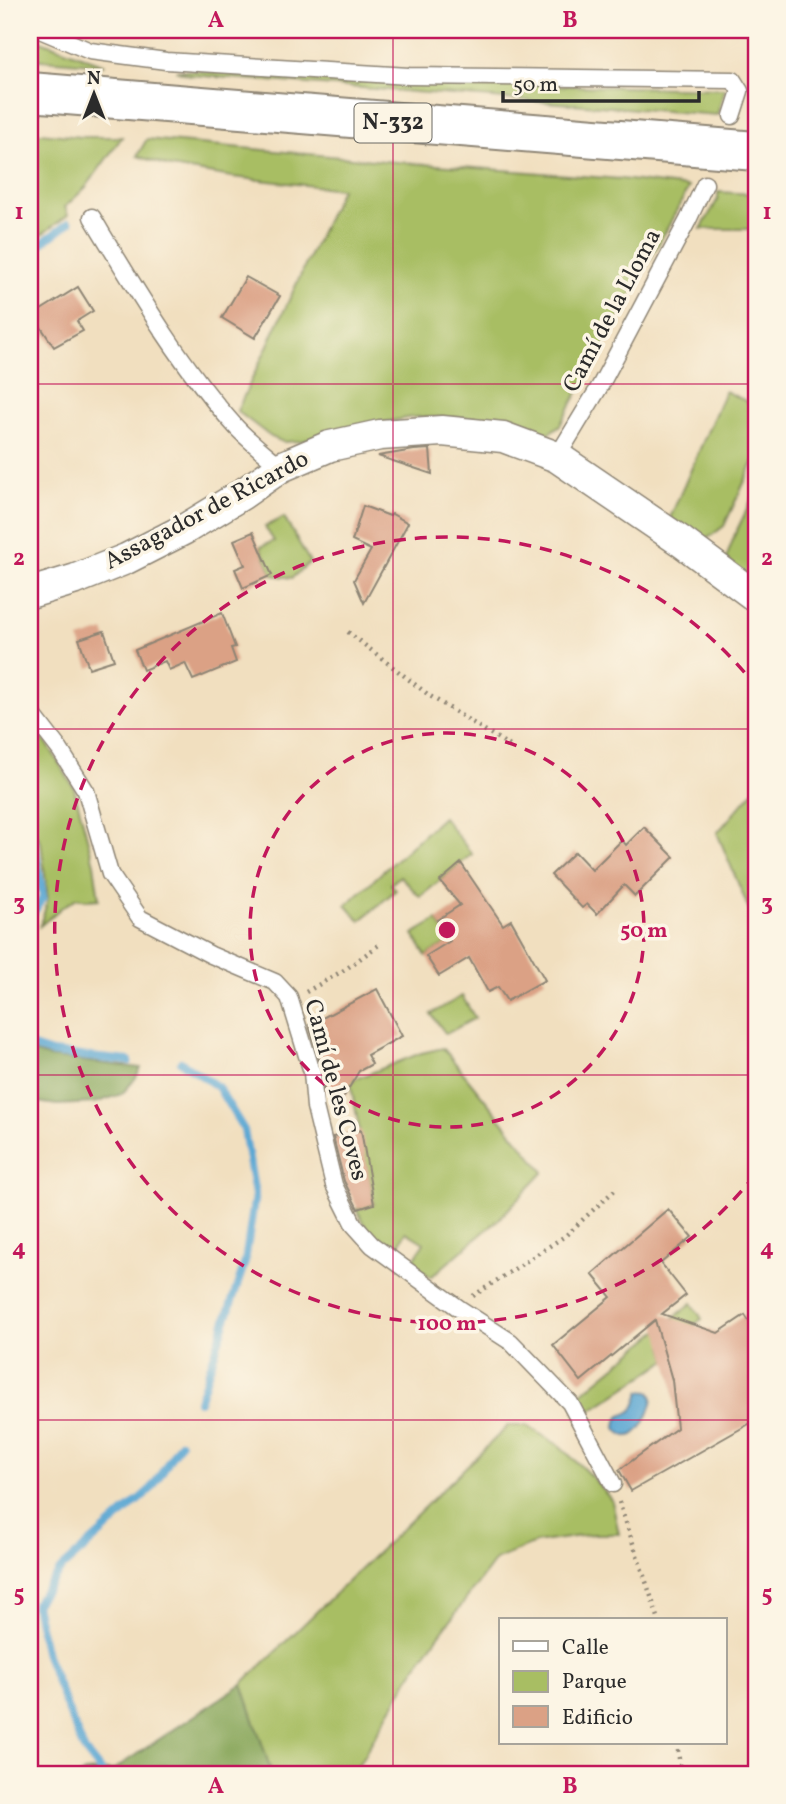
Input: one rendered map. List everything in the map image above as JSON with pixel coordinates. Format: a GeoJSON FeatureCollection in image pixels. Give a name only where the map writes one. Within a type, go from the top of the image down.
{"type":"FeatureCollection","features":[{"type":"Feature","properties":{"kind":"highway","name":"N-332"},"geometry":{"type":"LineString","coordinates":[[30,92],[756,151]]}},
{"type":"Feature","properties":{"kind":"street","name":"Assagador de Ricardo"},"geometry":{"type":"LineString","coordinates":[[30,593],[76,579],[126,559],[185,529],[281,467],[330,446],[380,435],[442,431],[503,437],[557,457],[682,542],[756,597]]}},
{"type":"Feature","properties":{"kind":"lane"},"geometry":{"type":"LineString","coordinates":[[40,30],[90,51],[166,61],[409,76],[733,80],[740,91],[732,117]]}},
{"type":"Feature","properties":{"kind":"lane","name":"Camí de la Lloma"},"geometry":{"type":"LineString","coordinates":[[557,457],[600,386],[705,184]]}},
{"type":"Feature","properties":{"kind":"lane"},"geometry":{"type":"LineString","coordinates":[[92,217],[141,298],[192,372],[237,428],[281,467]]}},
{"type":"Feature","properties":{"kind":"lane","name":"Camí de les Coves"},"geometry":{"type":"LineString","coordinates":[[30,711],[60,750],[86,792],[110,874],[140,918],[211,955],[275,982],[289,998],[312,1072],[315,1107],[334,1185],[354,1225],[372,1245],[512,1342],[570,1403],[613,1484]]}},
{"type":"Feature","properties":{"kind":"path"},"geometry":{"type":"LineString","coordinates":[[348,632],[430,696],[510,746]]}},
{"type":"Feature","properties":{"kind":"path"},"geometry":{"type":"LineString","coordinates":[[289,998],[302,994],[346,969],[380,944]]}},
{"type":"Feature","properties":{"kind":"path"},"geometry":{"type":"LineString","coordinates":[[460,1308],[471,1297],[565,1236],[618,1187]]}},
{"type":"Feature","properties":{"kind":"path"},"geometry":{"type":"LineString","coordinates":[[613,1484],[658,1618]]}},
{"type":"Feature","properties":{"kind":"path"},"geometry":{"type":"LineString","coordinates":[[677,1744],[681,1774]]}},
{"type":"Feature","properties":{"kind":"green space"},"geometry":{"type":"Polygon","coordinates":[[[30,37],[105,65],[30,59],[30,37]]]}},
{"type":"Feature","properties":{"kind":"green space"},"geometry":{"type":"Polygon","coordinates":[[[176,70],[572,86],[725,89],[717,115],[190,75],[176,70]]]}},
{"type":"Feature","properties":{"kind":"green space"},"geometry":{"type":"Polygon","coordinates":[[[30,132],[81,137],[122,137],[86,187],[65,207],[68,215],[30,243],[30,132]]]}},
{"type":"Feature","properties":{"kind":"green space"},"geometry":{"type":"Polygon","coordinates":[[[147,139],[689,187],[560,425],[549,433],[537,434],[480,418],[413,417],[337,431],[302,441],[283,442],[271,437],[237,411],[341,189],[171,167],[137,156],[147,139]]]}},
{"type":"Feature","properties":{"kind":"green space"},"geometry":{"type":"Polygon","coordinates":[[[718,192],[756,194],[756,229],[701,229],[718,199],[718,192]]]}},
{"type":"Feature","properties":{"kind":"green space"},"geometry":{"type":"Polygon","coordinates":[[[725,391],[756,406],[756,457],[724,526],[704,541],[670,518],[725,391]]]}},
{"type":"Feature","properties":{"kind":"green space"},"geometry":{"type":"Polygon","coordinates":[[[756,491],[756,575],[752,580],[726,559],[756,491]]]}},
{"type":"Feature","properties":{"kind":"green space"},"geometry":{"type":"Polygon","coordinates":[[[284,517],[310,562],[292,578],[272,575],[260,547],[274,541],[265,527],[284,517]]]}},
{"type":"Feature","properties":{"kind":"green space"},"geometry":{"type":"Polygon","coordinates":[[[30,722],[48,745],[74,788],[94,864],[99,899],[77,898],[40,926],[48,899],[41,842],[30,824],[30,722]]]}},
{"type":"Feature","properties":{"kind":"green space"},"geometry":{"type":"Polygon","coordinates":[[[756,788],[756,926],[717,833],[756,788]]]}},
{"type":"Feature","properties":{"kind":"green space"},"geometry":{"type":"Polygon","coordinates":[[[443,817],[472,854],[420,897],[400,876],[391,884],[396,890],[360,921],[346,905],[443,817]]]}},
{"type":"Feature","properties":{"kind":"green space"},"geometry":{"type":"Polygon","coordinates":[[[437,920],[450,941],[426,956],[413,934],[437,920]]]}},
{"type":"Feature","properties":{"kind":"green space"},"geometry":{"type":"Polygon","coordinates":[[[462,996],[475,1018],[446,1034],[431,1014],[462,996]]]}},
{"type":"Feature","properties":{"kind":"green space"},"geometry":{"type":"Polygon","coordinates":[[[443,1048],[544,1172],[498,1220],[431,1277],[411,1264],[424,1243],[406,1232],[398,1246],[394,1244],[390,1251],[369,1231],[356,1209],[374,1204],[350,1081],[421,1053],[443,1048]]]}},
{"type":"Feature","properties":{"kind":"green space"},"geometry":{"type":"Polygon","coordinates":[[[30,1051],[49,1057],[141,1068],[122,1094],[95,1103],[57,1105],[30,1101],[30,1051]]]}},
{"type":"Feature","properties":{"kind":"green space"},"geometry":{"type":"Polygon","coordinates":[[[692,1303],[702,1319],[663,1347],[667,1360],[585,1414],[576,1398],[692,1303]]]}},
{"type":"Feature","properties":{"kind":"green space"},"geometry":{"type":"Polygon","coordinates":[[[508,1426],[527,1426],[560,1446],[595,1480],[612,1501],[619,1534],[594,1534],[535,1543],[495,1560],[415,1668],[353,1774],[272,1774],[242,1684],[508,1426]]]}},
{"type":"Feature","properties":{"kind":"green space"},"geometry":{"type":"Polygon","coordinates":[[[242,1684],[272,1774],[81,1774],[113,1770],[242,1684]]]}},
{"type":"Feature","properties":{"kind":"water"},"geometry":{"type":"Polygon","coordinates":[[[641,1391],[650,1392],[653,1398],[649,1413],[635,1434],[622,1435],[616,1428],[618,1418],[634,1408],[641,1391]]]}},
{"type":"Feature","properties":{"kind":"building"},"geometry":{"type":"Polygon","coordinates":[[[246,277],[280,296],[255,338],[222,318],[246,277]]]}},
{"type":"Feature","properties":{"kind":"building"},"geometry":{"type":"Polygon","coordinates":[[[78,287],[93,311],[77,321],[83,331],[54,347],[33,315],[78,287]]]}},
{"type":"Feature","properties":{"kind":"building"},"geometry":{"type":"Polygon","coordinates":[[[430,449],[432,474],[378,456],[414,450],[430,449]]]}},
{"type":"Feature","properties":{"kind":"building"},"geometry":{"type":"Polygon","coordinates":[[[363,506],[390,516],[392,514],[408,523],[364,603],[354,580],[371,550],[352,541],[363,506]]]}},
{"type":"Feature","properties":{"kind":"building"},"geometry":{"type":"Polygon","coordinates":[[[253,532],[272,575],[243,588],[235,569],[245,565],[234,540],[253,532]]]}},
{"type":"Feature","properties":{"kind":"building"},"geometry":{"type":"Polygon","coordinates":[[[222,613],[235,647],[231,648],[236,662],[193,680],[185,663],[169,670],[165,661],[143,670],[135,650],[222,613]]]}},
{"type":"Feature","properties":{"kind":"building"},"geometry":{"type":"Polygon","coordinates":[[[104,631],[114,660],[89,668],[79,639],[104,631]]]}},
{"type":"Feature","properties":{"kind":"building"},"geometry":{"type":"Polygon","coordinates":[[[644,827],[674,857],[635,896],[624,885],[597,914],[587,904],[582,908],[551,875],[575,852],[592,870],[622,840],[626,845],[644,827]]]}},
{"type":"Feature","properties":{"kind":"building"},"geometry":{"type":"Polygon","coordinates":[[[461,863],[503,925],[511,920],[545,980],[507,1001],[498,987],[488,992],[469,958],[439,976],[426,956],[450,941],[437,920],[460,905],[440,881],[461,863]]]}},
{"type":"Feature","properties":{"kind":"building"},"geometry":{"type":"Polygon","coordinates":[[[377,989],[402,1036],[367,1055],[372,1064],[359,1071],[342,1100],[324,1090],[322,1069],[309,1025],[377,989]]]}},
{"type":"Feature","properties":{"kind":"building"},"geometry":{"type":"Polygon","coordinates":[[[361,1130],[374,1204],[358,1209],[344,1181],[333,1137],[361,1130]]]}},
{"type":"Feature","properties":{"kind":"building"},"geometry":{"type":"Polygon","coordinates":[[[668,1209],[692,1237],[661,1263],[686,1295],[662,1314],[718,1333],[745,1315],[756,1332],[756,1420],[631,1491],[619,1470],[677,1428],[672,1380],[655,1320],[581,1381],[553,1345],[611,1297],[592,1274],[668,1209]]]}},
{"type":"Feature","properties":{"kind":"waterway"},"geometry":{"type":"LineString","coordinates":[[30,252],[69,223]]}},
{"type":"Feature","properties":{"kind":"waterway"},"geometry":{"type":"LineString","coordinates":[[30,831],[43,897],[30,919]]}},
{"type":"Feature","properties":{"kind":"waterway"},"geometry":{"type":"LineString","coordinates":[[30,1046],[52,1053],[129,1061]]}},
{"type":"Feature","properties":{"kind":"waterway"},"geometry":{"type":"LineString","coordinates":[[181,1062],[218,1087],[244,1130],[255,1195],[245,1262],[199,1401]]}},
{"type":"Feature","properties":{"kind":"waterway"},"geometry":{"type":"LineString","coordinates":[[103,1774],[84,1750],[46,1655],[35,1604],[61,1569],[152,1488],[180,1443]]}}]}
